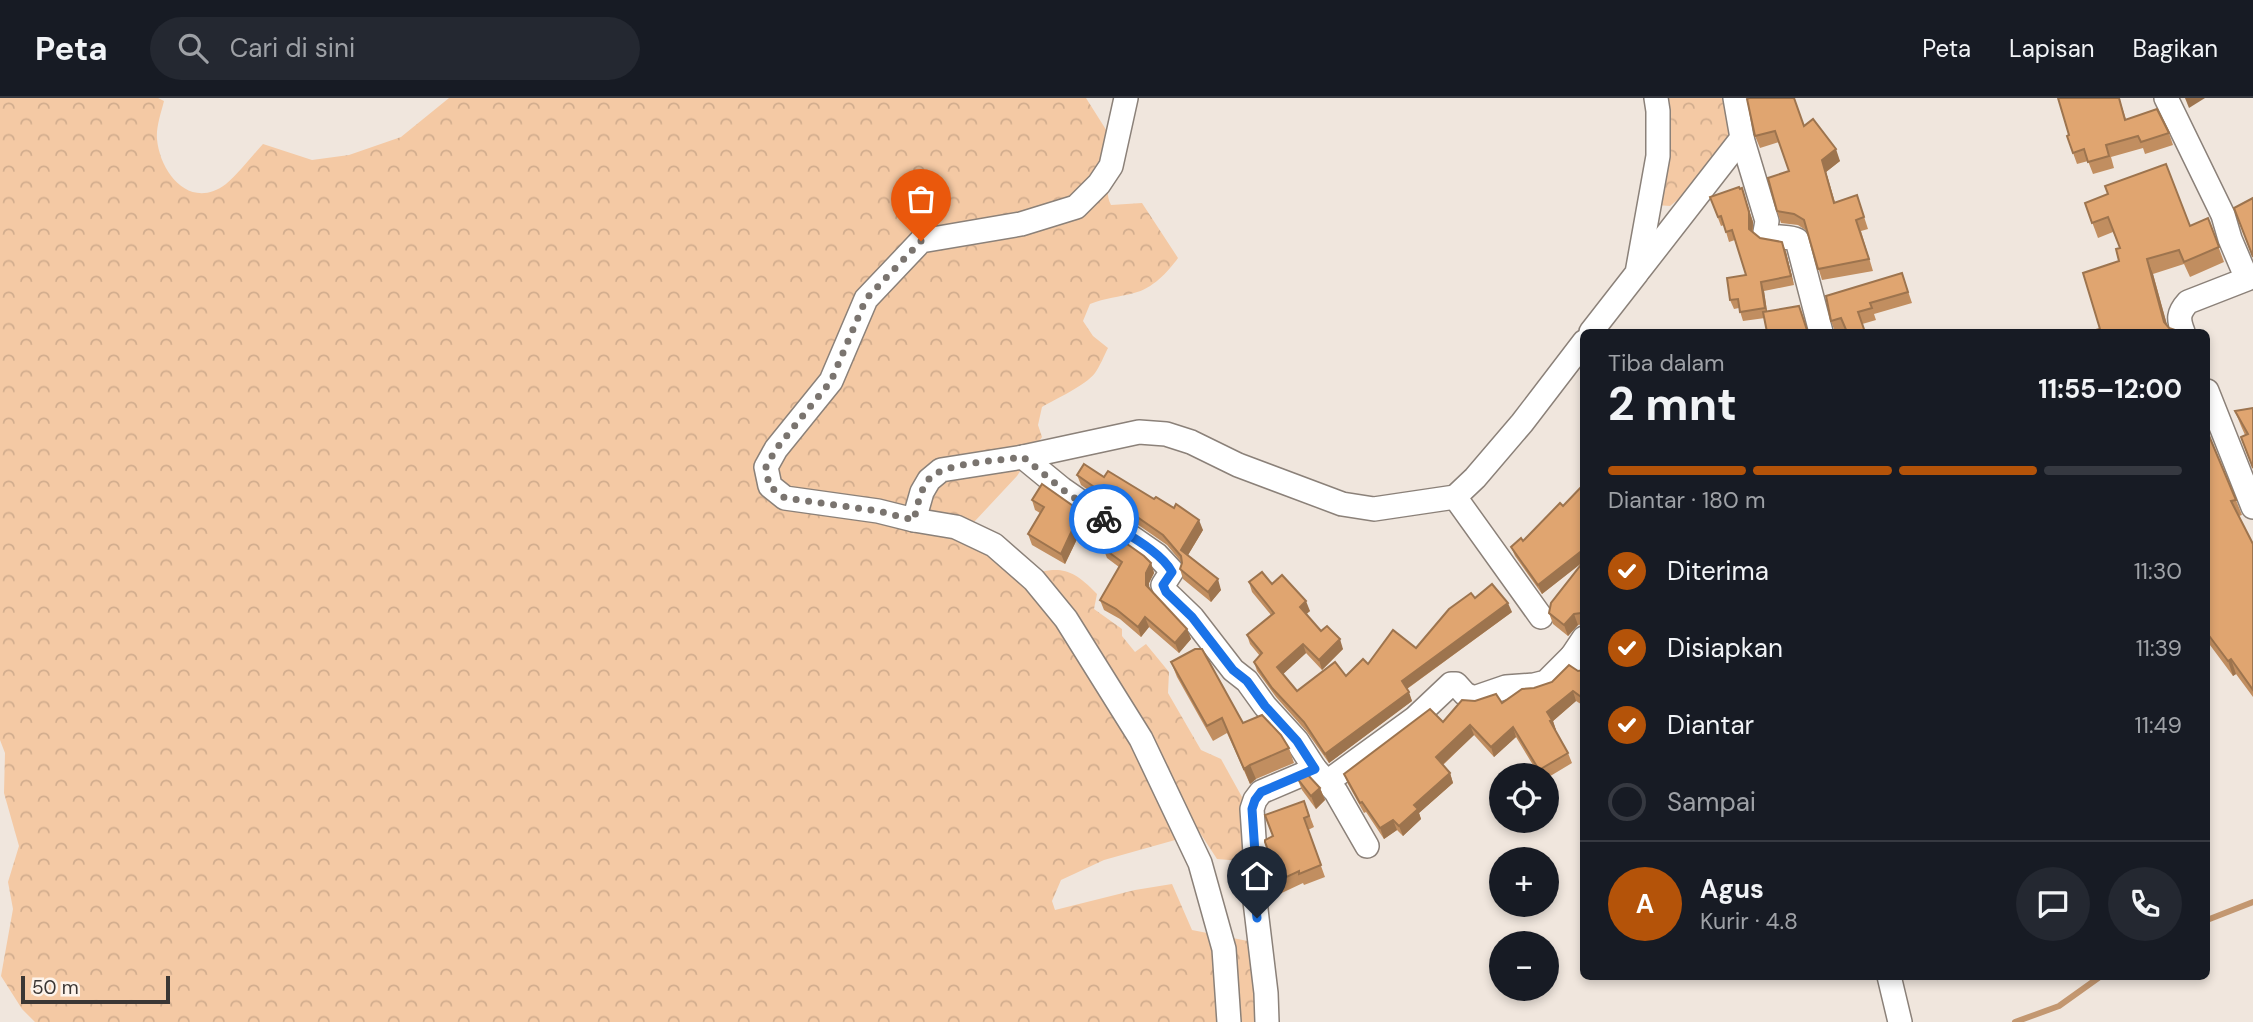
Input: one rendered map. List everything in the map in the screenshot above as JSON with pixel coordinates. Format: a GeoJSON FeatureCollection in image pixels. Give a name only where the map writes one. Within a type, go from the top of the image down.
{"type":"FeatureCollection","features":[{"type":"Feature","properties":{"kind":"street"},"geometry":{"type":"LineString","coordinates":[[1126,98],[1111,166],[1099,184],[1076,207],[1021,224],[921,241],[866,299],[831,381],[776,449],[766,467],[769,486],[785,498],[878,511],[956,527],[994,545],[1034,580],[1066,619],[1141,739],[1200,863],[1224,949],[1230,1022]]}},
{"type":"Feature","properties":{"kind":"street"},"geometry":{"type":"LineString","coordinates":[[1637,273],[1658,156],[1656,98]]}},
{"type":"Feature","properties":{"kind":"street"},"geometry":{"type":"LineString","coordinates":[[1735,98],[1742,138],[1767,221],[1765,232],[1771,236],[1792,237],[1797,240],[1820,329]]}},
{"type":"Feature","properties":{"kind":"street"},"geometry":{"type":"LineString","coordinates":[[2166,98],[2233,210],[2230,239],[2250,284],[2188,302],[2182,308],[2178,320],[2182,329]]}},
{"type":"Feature","properties":{"kind":"street"},"geometry":{"type":"LineString","coordinates":[[1593,329],[1742,138]]}},
{"type":"Feature","properties":{"kind":"street"},"geometry":{"type":"LineString","coordinates":[[914,520],[922,492],[929,480],[941,470],[1023,457],[1139,432],[1167,434],[1191,442],[1238,465],[1342,505],[1374,509],[1455,497],[1522,423],[1580,347]]}},
{"type":"Feature","properties":{"kind":"street"},"geometry":{"type":"LineString","coordinates":[[2210,399],[2253,507]]}},
{"type":"Feature","properties":{"kind":"street"},"geometry":{"type":"LineString","coordinates":[[1023,457],[1062,489],[1169,566],[1172,572],[1163,585],[1166,592],[1192,617],[1233,670],[1247,681],[1265,706],[1297,741],[1336,792],[1367,846]]}},
{"type":"Feature","properties":{"kind":"street"},"geometry":{"type":"LineString","coordinates":[[1455,497],[1541,617]]}},
{"type":"Feature","properties":{"kind":"street"},"geometry":{"type":"LineString","coordinates":[[1267,1022],[1254,893],[1256,868],[1252,809],[1261,792],[1321,775],[1415,718],[1451,684],[1456,684],[1465,694],[1474,698],[1506,687],[1539,684],[1546,682],[1580,654]]}},
{"type":"Feature","properties":{"kind":"street"},"geometry":{"type":"LineString","coordinates":[[1890,980],[1900,1022]]}},
{"type":"Feature","properties":{"kind":"green space"},"geometry":{"type":"Polygon","coordinates":[[[0,98],[158,98],[164,101],[157,139],[164,164],[179,184],[189,191],[200,193],[213,191],[226,184],[263,144],[312,160],[349,155],[401,137],[449,98],[1086,98],[1122,155],[1108,186],[1111,205],[1142,203],[1178,258],[1147,288],[1090,304],[1083,321],[1093,336],[1108,348],[1099,367],[1085,383],[1042,407],[1038,425],[1042,437],[1017,476],[961,536],[1022,576],[1045,571],[1063,571],[1079,578],[1097,594],[1094,609],[1122,629],[1122,636],[1135,652],[1146,644],[1169,672],[1168,693],[1201,750],[1221,759],[1242,797],[1244,849],[1241,861],[1217,859],[1200,833],[1104,860],[1061,880],[1052,901],[1055,910],[1135,890],[1172,884],[1192,930],[1253,942],[1262,1022],[35,1022],[22,1009],[1,976],[13,909],[8,882],[19,846],[4,793],[5,753],[0,740],[0,98]]]}},
{"type":"Feature","properties":{"kind":"green space"},"geometry":{"type":"Polygon","coordinates":[[[1669,98],[1728,98],[1732,140],[1685,194],[1670,206],[1656,205],[1671,118],[1669,98]]]}},
{"type":"Feature","properties":{"kind":"building"},"geometry":{"type":"Polygon","coordinates":[[[1794,98],[1804,126],[1813,119],[1836,149],[1822,160],[1834,203],[1857,195],[1864,217],[1856,220],[1869,259],[1818,269],[1804,220],[1794,214],[1777,211],[1768,178],[1789,171],[1775,131],[1755,136],[1747,99],[1794,98]]]}},
{"type":"Feature","properties":{"kind":"building"},"geometry":{"type":"Polygon","coordinates":[[[2058,98],[2119,98],[2125,120],[2157,109],[2169,133],[2141,142],[2138,136],[2106,145],[2109,156],[2088,162],[2084,149],[2073,153],[2058,98]]]}},
{"type":"Feature","properties":{"kind":"building"},"geometry":{"type":"Polygon","coordinates":[[[2166,164],[2190,226],[2208,218],[2219,247],[2184,262],[2179,250],[2147,259],[2164,322],[2172,329],[2100,329],[2083,273],[2119,261],[2116,249],[2120,248],[2108,217],[2092,223],[2085,203],[2108,194],[2105,186],[2166,164]]]}},
{"type":"Feature","properties":{"kind":"building"},"geometry":{"type":"Polygon","coordinates":[[[1742,188],[1749,212],[1749,229],[1760,238],[1782,242],[1791,276],[1761,282],[1765,308],[1740,312],[1738,299],[1730,300],[1727,278],[1746,275],[1732,230],[1726,232],[1721,216],[1718,217],[1710,197],[1742,188]]]}},
{"type":"Feature","properties":{"kind":"building"},"geometry":{"type":"Polygon","coordinates":[[[2253,198],[2253,257],[2234,208],[2253,198]]]}},
{"type":"Feature","properties":{"kind":"building"},"geometry":{"type":"Polygon","coordinates":[[[1902,273],[1908,292],[1870,303],[1872,308],[1858,312],[1864,329],[1846,329],[1841,318],[1831,321],[1826,296],[1902,273]]]}},
{"type":"Feature","properties":{"kind":"building"},"geometry":{"type":"Polygon","coordinates":[[[1799,306],[1807,329],[1766,329],[1763,312],[1799,306]]]}},
{"type":"Feature","properties":{"kind":"building"},"geometry":{"type":"Polygon","coordinates":[[[2253,408],[2253,468],[2241,437],[2248,434],[2235,411],[2253,408]]]}},
{"type":"Feature","properties":{"kind":"building"},"geometry":{"type":"Polygon","coordinates":[[[2210,438],[2236,500],[2231,501],[2253,544],[2253,690],[2231,659],[2228,661],[2210,637],[2210,438]]]}},
{"type":"Feature","properties":{"kind":"building"},"geometry":{"type":"Polygon","coordinates":[[[1084,464],[1104,477],[1108,471],[1174,508],[1176,504],[1199,520],[1181,550],[1218,579],[1208,592],[1180,569],[1181,556],[1163,535],[1077,475],[1084,464]]]}},
{"type":"Feature","properties":{"kind":"building"},"geometry":{"type":"Polygon","coordinates":[[[1042,484],[1086,515],[1078,526],[1075,524],[1061,554],[1028,534],[1044,507],[1032,500],[1042,484]]]}},
{"type":"Feature","properties":{"kind":"building"},"geometry":{"type":"Polygon","coordinates":[[[1580,488],[1580,552],[1538,585],[1511,547],[1521,538],[1523,541],[1560,503],[1563,506],[1580,488]]]}},
{"type":"Feature","properties":{"kind":"building"},"geometry":{"type":"Polygon","coordinates":[[[1113,534],[1151,563],[1146,573],[1146,585],[1187,629],[1175,643],[1145,617],[1138,627],[1100,600],[1122,562],[1103,548],[1113,534]]]}},
{"type":"Feature","properties":{"kind":"building"},"geometry":{"type":"Polygon","coordinates":[[[1580,566],[1580,613],[1574,614],[1564,625],[1549,613],[1551,603],[1580,566]]]}},
{"type":"Feature","properties":{"kind":"building"},"geometry":{"type":"Polygon","coordinates":[[[1262,572],[1272,584],[1282,575],[1306,601],[1300,607],[1321,631],[1327,626],[1340,639],[1319,660],[1303,644],[1277,667],[1297,691],[1335,662],[1346,676],[1363,659],[1368,664],[1393,630],[1416,648],[1449,609],[1471,593],[1475,598],[1492,584],[1508,603],[1402,681],[1409,692],[1325,754],[1304,722],[1272,688],[1254,662],[1262,653],[1247,635],[1274,613],[1249,582],[1262,572]]]}},
{"type":"Feature","properties":{"kind":"building"},"geometry":{"type":"Polygon","coordinates":[[[1195,649],[1202,649],[1243,723],[1262,715],[1289,748],[1244,769],[1222,718],[1207,726],[1171,662],[1195,649]]]}},
{"type":"Feature","properties":{"kind":"building"},"geometry":{"type":"Polygon","coordinates":[[[1569,665],[1580,671],[1580,696],[1573,691],[1547,712],[1568,753],[1551,763],[1535,763],[1513,727],[1491,747],[1470,725],[1436,757],[1450,773],[1414,805],[1418,809],[1399,826],[1393,820],[1380,828],[1362,802],[1360,803],[1344,774],[1430,709],[1443,722],[1462,700],[1475,701],[1496,694],[1502,703],[1522,689],[1552,682],[1569,665]]]}},
{"type":"Feature","properties":{"kind":"building"},"geometry":{"type":"Polygon","coordinates":[[[1307,774],[1320,788],[1311,796],[1297,778],[1307,774]]]}},
{"type":"Feature","properties":{"kind":"building"},"geometry":{"type":"Polygon","coordinates":[[[1304,801],[1309,816],[1304,818],[1321,865],[1299,874],[1299,871],[1265,887],[1265,868],[1273,864],[1265,840],[1273,836],[1265,815],[1304,801]]]}},
{"type":"Feature","properties":{"kind":"waterway"},"geometry":{"type":"LineString","coordinates":[[2210,919],[2253,902]]}},
{"type":"Feature","properties":{"kind":"waterway"},"geometry":{"type":"LineString","coordinates":[[2015,1022],[2059,1006],[2095,980]]}},
{"type":"Feature","properties":{"kind":"way so far"},"geometry":{"type":"LineString","coordinates":[[921,241],[866,299],[831,381],[776,449],[766,467],[769,486],[785,498],[878,511],[914,520],[922,492],[929,480],[941,470],[1023,457],[1104,519]]}},
{"type":"Feature","properties":{"kind":"route"},"geometry":{"type":"LineString","coordinates":[[1104,519],[1169,566],[1172,572],[1163,585],[1166,592],[1192,617],[1233,670],[1247,681],[1265,706],[1297,741],[1315,769],[1261,792],[1255,800],[1252,809],[1257,918]]}}]}
